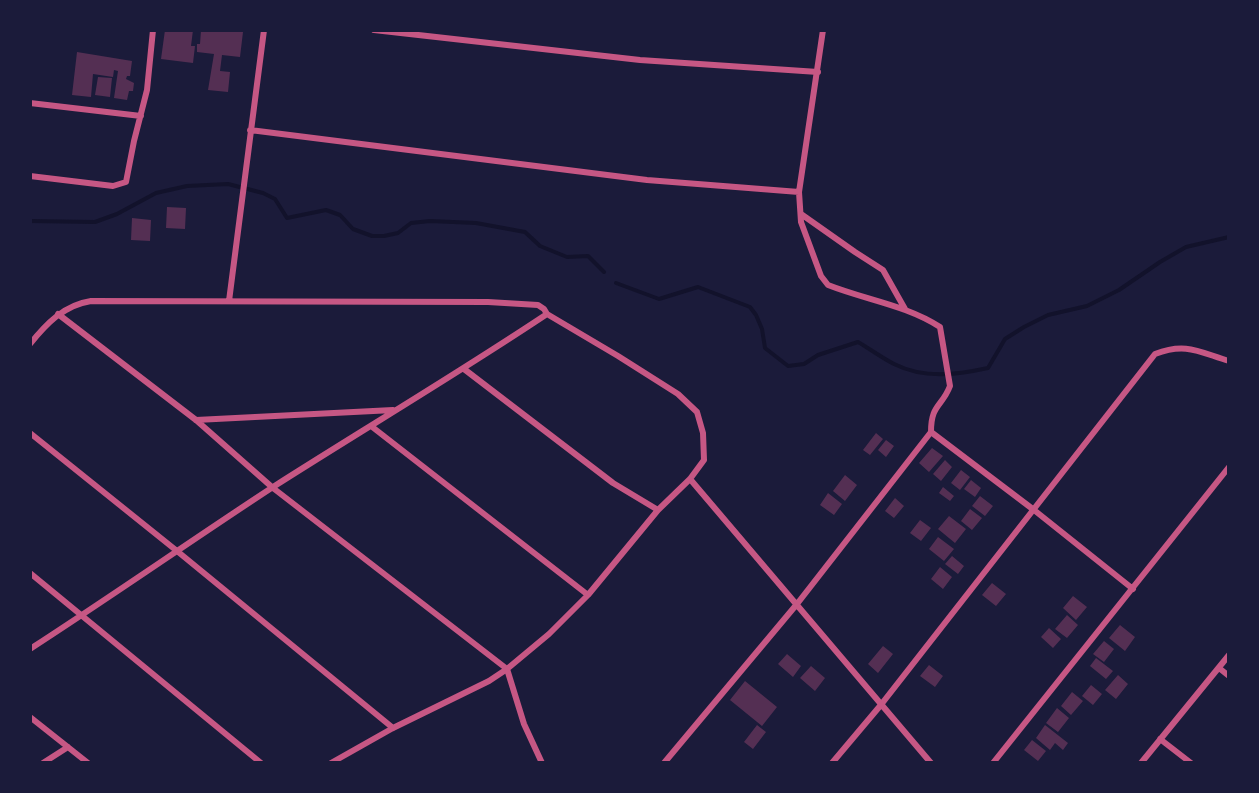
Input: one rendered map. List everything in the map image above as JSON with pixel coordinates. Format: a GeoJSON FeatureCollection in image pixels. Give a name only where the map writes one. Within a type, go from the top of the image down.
{"type":"FeatureCollection","features":[{"type":"Feature","properties":{"kind":"street"},"geometry":{"type":"LineString","coordinates":[[30,176],[113,186],[126,182],[147,90],[153,30]]}},
{"type":"Feature","properties":{"kind":"street"},"geometry":{"type":"LineString","coordinates":[[229,301],[264,30]]}},
{"type":"Feature","properties":{"kind":"street"},"geometry":{"type":"LineString","coordinates":[[374,30],[640,60],[818,72]]}},
{"type":"Feature","properties":{"kind":"street"},"geometry":{"type":"LineString","coordinates":[[664,763],[797,604],[931,432],[931,420],[936,406],[946,395],[950,386],[940,327],[905,309],[828,285],[818,268],[801,222],[799,192],[823,30]]}},
{"type":"Feature","properties":{"kind":"street"},"geometry":{"type":"LineString","coordinates":[[30,103],[141,116]]}},
{"type":"Feature","properties":{"kind":"street"},"geometry":{"type":"LineString","coordinates":[[250,130],[647,180],[799,192]]}},
{"type":"Feature","properties":{"kind":"street"},"geometry":{"type":"LineString","coordinates":[[801,214],[883,270],[905,309]]}},
{"type":"Feature","properties":{"kind":"street"},"geometry":{"type":"LineString","coordinates":[[30,344],[58,314],[77,303],[91,301],[488,302],[538,305],[678,394],[697,412],[703,434],[704,460],[690,479],[658,510],[588,595],[549,634],[489,681],[393,728],[331,763]]}},
{"type":"Feature","properties":{"kind":"street"},"geometry":{"type":"LineString","coordinates":[[30,649],[393,410],[464,369],[545,311]]}},
{"type":"Feature","properties":{"kind":"street"},"geometry":{"type":"LineString","coordinates":[[58,314],[196,420],[273,488],[507,669],[524,724],[542,763]]}},
{"type":"Feature","properties":{"kind":"street"},"geometry":{"type":"LineString","coordinates":[[832,763],[880,706],[1155,354],[1172,347],[1187,347],[1229,361]]}},
{"type":"Feature","properties":{"kind":"street"},"geometry":{"type":"LineString","coordinates":[[464,369],[613,483],[658,510]]}},
{"type":"Feature","properties":{"kind":"street"},"geometry":{"type":"LineString","coordinates":[[196,420],[393,410]]}},
{"type":"Feature","properties":{"kind":"street"},"geometry":{"type":"LineString","coordinates":[[371,426],[588,595]]}},
{"type":"Feature","properties":{"kind":"street"},"geometry":{"type":"LineString","coordinates":[[931,432],[1133,589]]}},
{"type":"Feature","properties":{"kind":"street"},"geometry":{"type":"LineString","coordinates":[[30,434],[393,728]]}},
{"type":"Feature","properties":{"kind":"street"},"geometry":{"type":"LineString","coordinates":[[993,763],[1229,467]]}},
{"type":"Feature","properties":{"kind":"street"},"geometry":{"type":"LineString","coordinates":[[690,479],[797,604],[880,706],[931,763]]}},
{"type":"Feature","properties":{"kind":"street"},"geometry":{"type":"LineString","coordinates":[[30,573],[261,763]]}},
{"type":"Feature","properties":{"kind":"street"},"geometry":{"type":"LineString","coordinates":[[1141,763],[1229,655]]}},
{"type":"Feature","properties":{"kind":"street"},"geometry":{"type":"LineString","coordinates":[[1219,668],[1229,676]]}},
{"type":"Feature","properties":{"kind":"street"},"geometry":{"type":"LineString","coordinates":[[30,717],[88,763]]}},
{"type":"Feature","properties":{"kind":"street"},"geometry":{"type":"LineString","coordinates":[[1160,739],[1191,763]]}},
{"type":"Feature","properties":{"kind":"street"},"geometry":{"type":"LineString","coordinates":[[43,763],[68,747]]}},
{"type":"Feature","properties":{"kind":"building"},"geometry":{"type":"Polygon","coordinates":[[[165,30],[193,30],[191,46],[195,46],[193,63],[161,59],[165,30]]]}},
{"type":"Feature","properties":{"kind":"building"},"geometry":{"type":"Polygon","coordinates":[[[201,30],[243,32],[240,57],[222,55],[220,71],[230,72],[228,92],[208,90],[214,54],[197,52],[201,30]]]}},
{"type":"Feature","properties":{"kind":"building"},"geometry":{"type":"Polygon","coordinates":[[[77,52],[132,61],[130,76],[126,79],[134,83],[133,91],[129,91],[127,100],[114,98],[118,71],[114,70],[113,77],[93,74],[91,97],[72,95],[77,52]]]}},
{"type":"Feature","properties":{"kind":"building"},"geometry":{"type":"Polygon","coordinates":[[[98,77],[112,78],[110,97],[95,95],[98,77]]]}},
{"type":"Feature","properties":{"kind":"building"},"geometry":{"type":"Polygon","coordinates":[[[167,207],[186,208],[185,229],[166,228],[167,207]]]}},
{"type":"Feature","properties":{"kind":"building"},"geometry":{"type":"Polygon","coordinates":[[[132,218],[151,220],[150,241],[131,240],[132,218]]]}},
{"type":"Feature","properties":{"kind":"building"},"geometry":{"type":"Polygon","coordinates":[[[876,433],[883,439],[870,455],[863,450],[876,433]]]}},
{"type":"Feature","properties":{"kind":"building"},"geometry":{"type":"Polygon","coordinates":[[[886,440],[894,446],[886,457],[878,450],[886,440]]]}},
{"type":"Feature","properties":{"kind":"building"},"geometry":{"type":"Polygon","coordinates":[[[932,448],[943,456],[929,472],[919,463],[932,448]]]}},
{"type":"Feature","properties":{"kind":"building"},"geometry":{"type":"Polygon","coordinates":[[[945,460],[952,467],[941,481],[933,474],[945,460]]]}},
{"type":"Feature","properties":{"kind":"building"},"geometry":{"type":"Polygon","coordinates":[[[961,470],[970,477],[960,490],[951,483],[961,470]]]}},
{"type":"Feature","properties":{"kind":"building"},"geometry":{"type":"Polygon","coordinates":[[[845,475],[857,485],[845,501],[833,491],[845,475]]]}},
{"type":"Feature","properties":{"kind":"building"},"geometry":{"type":"Polygon","coordinates":[[[971,480],[981,488],[975,497],[964,489],[971,480]]]}},
{"type":"Feature","properties":{"kind":"building"},"geometry":{"type":"Polygon","coordinates":[[[943,487],[954,496],[950,501],[939,493],[943,487]]]}},
{"type":"Feature","properties":{"kind":"building"},"geometry":{"type":"Polygon","coordinates":[[[828,493],[842,504],[834,515],[820,505],[828,493]]]}},
{"type":"Feature","properties":{"kind":"building"},"geometry":{"type":"Polygon","coordinates":[[[980,496],[993,506],[985,516],[972,506],[980,496]]]}},
{"type":"Feature","properties":{"kind":"building"},"geometry":{"type":"Polygon","coordinates":[[[895,498],[904,506],[894,518],[885,511],[895,498]]]}},
{"type":"Feature","properties":{"kind":"building"},"geometry":{"type":"Polygon","coordinates":[[[970,509],[982,518],[972,530],[961,521],[970,509]]]}},
{"type":"Feature","properties":{"kind":"building"},"geometry":{"type":"Polygon","coordinates":[[[949,516],[966,529],[955,543],[938,529],[949,516]]]}},
{"type":"Feature","properties":{"kind":"building"},"geometry":{"type":"Polygon","coordinates":[[[920,520],[931,528],[921,541],[910,533],[920,520]]]}},
{"type":"Feature","properties":{"kind":"building"},"geometry":{"type":"Polygon","coordinates":[[[938,537],[954,549],[944,561],[929,549],[938,537]]]}},
{"type":"Feature","properties":{"kind":"building"},"geometry":{"type":"Polygon","coordinates":[[[952,556],[964,566],[958,574],[945,564],[952,556]]]}},
{"type":"Feature","properties":{"kind":"building"},"geometry":{"type":"Polygon","coordinates":[[[940,567],[952,577],[943,589],[931,579],[940,567]]]}},
{"type":"Feature","properties":{"kind":"building"},"geometry":{"type":"Polygon","coordinates":[[[992,583],[1006,594],[996,606],[982,595],[992,583]]]}},
{"type":"Feature","properties":{"kind":"building"},"geometry":{"type":"Polygon","coordinates":[[[1073,596],[1087,607],[1076,620],[1063,608],[1073,596]]]}},
{"type":"Feature","properties":{"kind":"building"},"geometry":{"type":"Polygon","coordinates":[[[1067,615],[1078,625],[1067,638],[1055,629],[1067,615]]]}},
{"type":"Feature","properties":{"kind":"building"},"geometry":{"type":"Polygon","coordinates":[[[1120,625],[1135,637],[1125,651],[1109,638],[1120,625]]]}},
{"type":"Feature","properties":{"kind":"building"},"geometry":{"type":"Polygon","coordinates":[[[1049,628],[1061,639],[1053,648],[1041,637],[1049,628]]]}},
{"type":"Feature","properties":{"kind":"building"},"geometry":{"type":"Polygon","coordinates":[[[1104,641],[1114,649],[1104,662],[1093,654],[1104,641]]]}},
{"type":"Feature","properties":{"kind":"building"},"geometry":{"type":"Polygon","coordinates":[[[883,646],[893,654],[878,673],[868,664],[883,646]]]}},
{"type":"Feature","properties":{"kind":"building"},"geometry":{"type":"Polygon","coordinates":[[[787,654],[801,666],[793,677],[778,664],[787,654]]]}},
{"type":"Feature","properties":{"kind":"building"},"geometry":{"type":"Polygon","coordinates":[[[1096,658],[1113,671],[1106,679],[1090,666],[1096,658]]]}},
{"type":"Feature","properties":{"kind":"building"},"geometry":{"type":"Polygon","coordinates":[[[929,665],[943,676],[935,687],[920,676],[929,665]]]}},
{"type":"Feature","properties":{"kind":"building"},"geometry":{"type":"Polygon","coordinates":[[[811,666],[825,678],[815,691],[800,678],[811,666]]]}},
{"type":"Feature","properties":{"kind":"building"},"geometry":{"type":"Polygon","coordinates":[[[1118,675],[1128,684],[1116,699],[1105,690],[1118,675]]]}},
{"type":"Feature","properties":{"kind":"building"},"geometry":{"type":"Polygon","coordinates":[[[745,681],[777,707],[762,726],[730,700],[745,681]]]}},
{"type":"Feature","properties":{"kind":"building"},"geometry":{"type":"Polygon","coordinates":[[[1091,685],[1102,694],[1093,705],[1082,696],[1091,685]]]}},
{"type":"Feature","properties":{"kind":"building"},"geometry":{"type":"Polygon","coordinates":[[[1072,692],[1083,701],[1071,715],[1061,706],[1072,692]]]}},
{"type":"Feature","properties":{"kind":"building"},"geometry":{"type":"Polygon","coordinates":[[[1057,708],[1069,718],[1058,732],[1046,723],[1057,708]]]}},
{"type":"Feature","properties":{"kind":"building"},"geometry":{"type":"Polygon","coordinates":[[[757,725],[766,732],[753,749],[744,742],[757,725]]]}},
{"type":"Feature","properties":{"kind":"building"},"geometry":{"type":"Polygon","coordinates":[[[1045,725],[1068,743],[1063,750],[1055,743],[1050,750],[1036,738],[1045,725]]]}},
{"type":"Feature","properties":{"kind":"building"},"geometry":{"type":"Polygon","coordinates":[[[1032,740],[1046,751],[1038,761],[1024,750],[1032,740]]]}},
{"type":"Feature","properties":{"kind":"waterway"},"geometry":{"type":"LineString","coordinates":[[30,221],[95,222],[117,214],[156,193],[187,186],[228,184],[263,193],[275,199],[287,218],[326,210],[340,215],[353,229],[372,236],[398,233],[411,223],[430,221],[476,223],[525,232],[540,246],[567,257],[588,256],[604,272]]}},
{"type":"Feature","properties":{"kind":"waterway"},"geometry":{"type":"LineString","coordinates":[[616,283],[659,299],[698,287],[750,307],[762,329],[765,348],[788,366],[804,364],[818,355],[858,342],[905,369],[928,374],[952,374],[988,368],[1005,339],[1024,327],[1048,315],[1087,306],[1119,290],[1186,247],[1229,237]]}}]}
